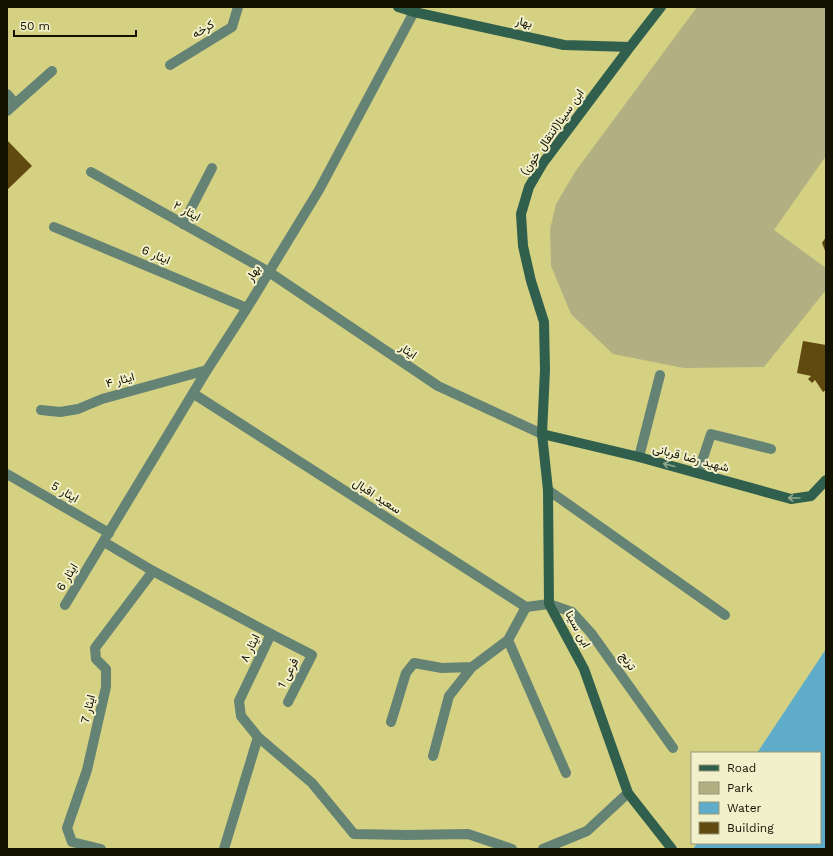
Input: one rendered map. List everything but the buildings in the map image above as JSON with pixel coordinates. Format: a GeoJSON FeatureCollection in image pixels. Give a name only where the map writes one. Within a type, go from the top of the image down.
{"type":"FeatureCollection","features":[{"type":"Feature","properties":{"kind":"main road","name":"بهار"},"geometry":{"type":"LineString","coordinates":[[398,7],[414,12],[564,44],[630,47]]}},
{"type":"Feature","properties":{"kind":"main road","name":"ابن سینا(انتقال خون)"},"geometry":{"type":"LineString","coordinates":[[542,434],[545,370],[544,322],[531,281],[523,246],[521,214],[529,187],[543,163],[662,7]]}},
{"type":"Feature","properties":{"kind":"main road","name":"شهید رضا قربانی"},"geometry":{"type":"LineString","coordinates":[[542,434],[639,457],[792,499],[811,496],[826,480]]}},
{"type":"Feature","properties":{"kind":"main road","name":"ابن سینا"},"geometry":{"type":"LineString","coordinates":[[542,434],[548,490],[549,604],[584,669],[628,793],[672,849]]}},
{"type":"Feature","properties":{"kind":"street","name":"کرخه"},"geometry":{"type":"LineString","coordinates":[[170,65],[232,27],[238,7]]}},
{"type":"Feature","properties":{"kind":"street","name":"بهار"},"geometry":{"type":"LineString","coordinates":[[104,542],[207,370],[247,308],[319,190],[414,12]]}},
{"type":"Feature","properties":{"kind":"street"},"geometry":{"type":"LineString","coordinates":[[7,111],[52,72]]}},
{"type":"Feature","properties":{"kind":"street"},"geometry":{"type":"LineString","coordinates":[[7,94],[15,103]]}},
{"type":"Feature","properties":{"kind":"street"},"geometry":{"type":"LineString","coordinates":[[184,224],[212,168]]}},
{"type":"Feature","properties":{"kind":"street","name":"ایثار ۲"},"geometry":{"type":"LineString","coordinates":[[91,172],[269,272]]}},
{"type":"Feature","properties":{"kind":"street","name":"ایثار 6"},"geometry":{"type":"LineString","coordinates":[[54,227],[247,308]]}},
{"type":"Feature","properties":{"kind":"street","name":"ایثار"},"geometry":{"type":"LineString","coordinates":[[269,272],[438,386],[542,434]]}},
{"type":"Feature","properties":{"kind":"street","name":"ایثار ۴"},"geometry":{"type":"LineString","coordinates":[[41,410],[60,412],[78,409],[102,399],[207,370]]}},
{"type":"Feature","properties":{"kind":"street"},"geometry":{"type":"LineString","coordinates":[[639,457],[660,375]]}},
{"type":"Feature","properties":{"kind":"street","name":"سعید اقبال"},"geometry":{"type":"LineString","coordinates":[[194,394],[526,607]]}},
{"type":"Feature","properties":{"kind":"street"},"geometry":{"type":"LineString","coordinates":[[698,473],[711,434],[771,449]]}},
{"type":"Feature","properties":{"kind":"street","name":"ایثار 5"},"geometry":{"type":"LineString","coordinates":[[7,474],[109,533]]}},
{"type":"Feature","properties":{"kind":"street"},"geometry":{"type":"LineString","coordinates":[[548,490],[724,615]]}},
{"type":"Feature","properties":{"kind":"street","name":"ایثار 6"},"geometry":{"type":"LineString","coordinates":[[66,605],[104,542]]}},
{"type":"Feature","properties":{"kind":"street","name":"ایثار ۸"},"geometry":{"type":"LineString","coordinates":[[104,542],[153,571],[271,634],[239,701],[241,716],[258,737],[312,783],[354,834],[468,834],[512,849]]}},
{"type":"Feature","properties":{"kind":"street","name":"ایثار 7"},"geometry":{"type":"LineString","coordinates":[[101,849],[72,842],[67,828],[87,770],[106,687],[106,669],[96,659],[95,648],[153,571]]}},
{"type":"Feature","properties":{"kind":"street"},"geometry":{"type":"LineString","coordinates":[[433,756],[449,696],[472,668],[508,640],[526,607],[549,604]]}},
{"type":"Feature","properties":{"kind":"street","name":"ترنج"},"geometry":{"type":"LineString","coordinates":[[549,604],[572,612],[592,633],[673,748]]}},
{"type":"Feature","properties":{"kind":"street","name":"فرعی 1"},"geometry":{"type":"LineString","coordinates":[[271,634],[312,655],[288,702]]}},
{"type":"Feature","properties":{"kind":"street"},"geometry":{"type":"LineString","coordinates":[[508,640],[566,773]]}},
{"type":"Feature","properties":{"kind":"street"},"geometry":{"type":"LineString","coordinates":[[391,722],[406,673],[414,663],[442,668],[472,668]]}},
{"type":"Feature","properties":{"kind":"street"},"geometry":{"type":"LineString","coordinates":[[224,849],[258,737]]}},
{"type":"Feature","properties":{"kind":"street"},"geometry":{"type":"LineString","coordinates":[[543,849],[587,831],[628,793]]}},
{"type":"Feature","properties":{"kind":"green space"},"geometry":{"type":"Polygon","coordinates":[[[697,7],[826,7],[826,156],[774,230],[826,268],[826,290],[764,367],[684,368],[613,354],[571,314],[551,266],[550,229],[556,204],[575,172],[697,7]]]}},
{"type":"Feature","properties":{"kind":"water"},"geometry":{"type":"Polygon","coordinates":[[[826,649],[826,849],[693,849],[696,844],[821,844],[821,752],[758,752],[826,649]]]}}]}
